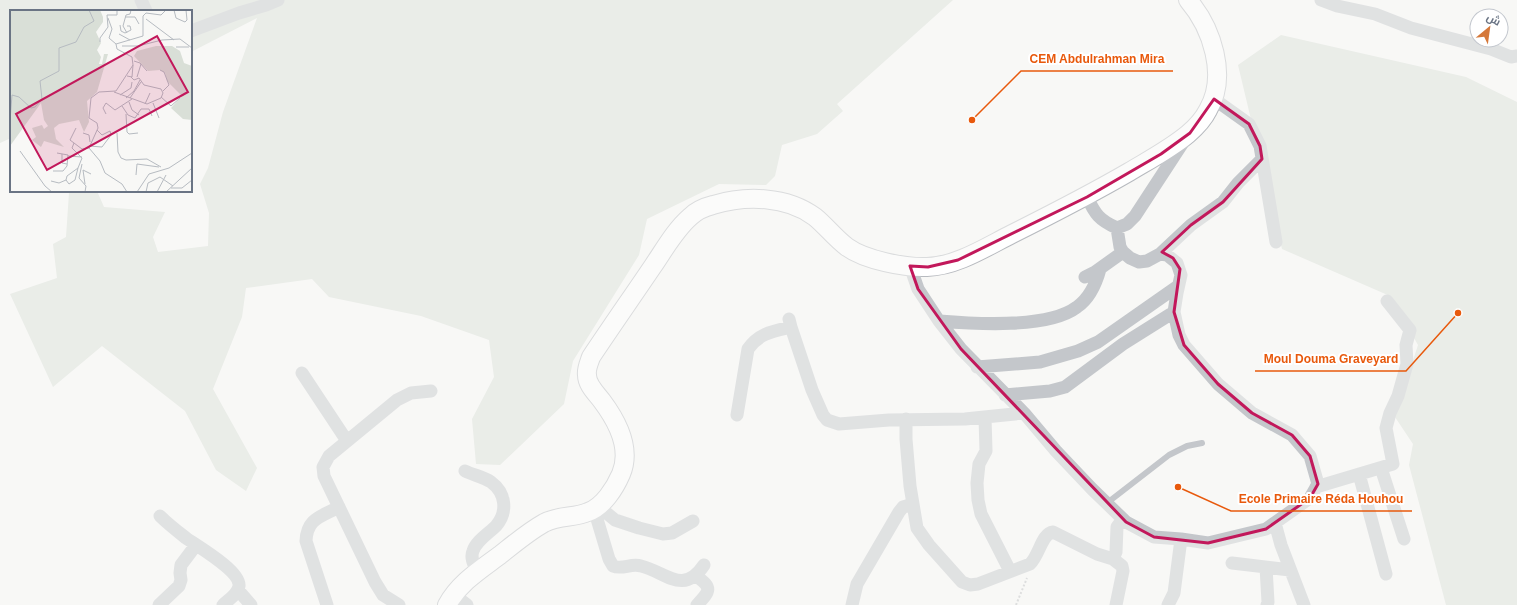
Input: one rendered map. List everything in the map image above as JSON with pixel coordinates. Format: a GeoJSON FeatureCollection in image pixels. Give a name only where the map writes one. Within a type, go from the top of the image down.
{"type":"FeatureCollection","features":[{"type":"Feature","properties":{"kind":"main road"},"geometry":{"type":"LineString","coordinates":[[456,602],[464,583],[477,571],[524,536],[545,523],[560,517],[588,513],[596,508],[612,490],[622,474],[625,459],[620,430],[616,420],[589,384],[586,375],[588,367],[591,358],[664,250],[691,216],[713,205],[743,199],[784,202],[798,207],[814,216],[847,247],[862,255],[879,260],[928,268],[958,260],[1087,196],[1161,154],[1190,133],[1207,112],[1214,98],[1216,71],[1210,37],[1202,20],[1188,0]]}},
{"type":"Feature","properties":{"kind":"street"},"geometry":{"type":"LineString","coordinates":[[142,0],[146,10]]}},
{"type":"Feature","properties":{"kind":"street"},"geometry":{"type":"LineString","coordinates":[[192,31],[239,13],[266,6],[278,0]]}},
{"type":"Feature","properties":{"kind":"street"},"geometry":{"type":"LineString","coordinates":[[1321,0],[1337,6],[1375,14],[1411,28],[1491,49],[1511,57],[1517,56]]}},
{"type":"Feature","properties":{"kind":"street"},"geometry":{"type":"LineString","coordinates":[[1214,98],[1249,124],[1260,146],[1276,242]]}},
{"type":"Feature","properties":{"kind":"street"},"geometry":{"type":"LineString","coordinates":[[1087,196],[1095,213],[1103,222],[1117,228],[1127,224],[1135,216],[1190,133]]}},
{"type":"Feature","properties":{"kind":"street"},"geometry":{"type":"LineString","coordinates":[[1117,228],[1123,252],[1130,258],[1139,262],[1160,254],[1191,225],[1223,202],[1238,183],[1262,159]]}},
{"type":"Feature","properties":{"kind":"street"},"geometry":{"type":"LineString","coordinates":[[1085,277],[1100,269],[1123,252]]}},
{"type":"Feature","properties":{"kind":"street"},"geometry":{"type":"LineString","coordinates":[[910,266],[918,289],[939,321],[961,349],[977,367],[1024,413],[1056,451],[1126,522],[1154,537],[1208,543],[1266,529],[1310,498],[1318,484],[1310,456],[1292,436],[1252,413],[1218,384],[1184,345],[1179,335],[1174,312],[1181,275],[1177,263],[1167,255],[1160,254]]}},
{"type":"Feature","properties":{"kind":"street"},"geometry":{"type":"LineString","coordinates":[[939,321],[972,324],[1004,324],[1039,320],[1064,314],[1077,307],[1088,297],[1096,284],[1100,269]]}},
{"type":"Feature","properties":{"kind":"street"},"geometry":{"type":"LineString","coordinates":[[977,367],[1040,362],[1078,351],[1098,342],[1178,286]]}},
{"type":"Feature","properties":{"kind":"street"},"geometry":{"type":"LineString","coordinates":[[1316,487],[1393,464],[1386,428],[1407,364],[1406,345],[1410,330],[1387,301]]}},
{"type":"Feature","properties":{"kind":"street"},"geometry":{"type":"LineString","coordinates":[[1005,395],[1050,391],[1065,386],[1123,344],[1174,312]]}},
{"type":"Feature","properties":{"kind":"street"},"geometry":{"type":"LineString","coordinates":[[737,415],[748,349],[763,334],[790,323],[812,390],[823,415],[827,420],[839,424],[906,419],[964,419],[1024,413]]}},
{"type":"Feature","properties":{"kind":"street"},"geometry":{"type":"LineString","coordinates":[[302,373],[347,440]]}},
{"type":"Feature","properties":{"kind":"street"},"geometry":{"type":"LineString","coordinates":[[399,605],[383,595],[375,582],[324,476],[323,467],[329,456],[397,400],[411,393],[431,391]]}},
{"type":"Feature","properties":{"kind":"street"},"geometry":{"type":"LineString","coordinates":[[985,417],[986,454],[981,459],[979,464],[977,482],[978,500],[981,514],[1010,571]]}},
{"type":"Feature","properties":{"kind":"street"},"geometry":{"type":"LineString","coordinates":[[906,419],[906,439],[916,521],[921,534],[929,545],[962,582],[974,585],[1027,565],[1033,561],[1046,535],[1050,532],[1066,538],[1097,554],[1113,559],[1122,566],[1123,571],[1116,605]]}},
{"type":"Feature","properties":{"kind":"street"},"geometry":{"type":"LineString","coordinates":[[1381,468],[1404,539]]}},
{"type":"Feature","properties":{"kind":"street"},"geometry":{"type":"LineString","coordinates":[[465,471],[490,482],[497,488],[502,496],[504,507],[504,515],[501,520],[472,551],[472,561],[477,571]]}},
{"type":"Feature","properties":{"kind":"street"},"geometry":{"type":"LineString","coordinates":[[1359,474],[1386,574]]}},
{"type":"Feature","properties":{"kind":"street"},"geometry":{"type":"LineString","coordinates":[[852,605],[857,584],[899,512],[903,507],[913,504]]}},
{"type":"Feature","properties":{"kind":"street"},"geometry":{"type":"LineString","coordinates":[[327,605],[306,541],[306,531],[309,525],[316,519],[339,507]]}},
{"type":"Feature","properties":{"kind":"street"},"geometry":{"type":"LineString","coordinates":[[596,508],[615,520],[663,534],[672,533],[693,521]]}},
{"type":"Feature","properties":{"kind":"street"},"geometry":{"type":"LineString","coordinates":[[596,508],[609,559],[613,566],[621,568],[640,566],[680,581],[692,579],[704,565]]}},
{"type":"Feature","properties":{"kind":"street"},"geometry":{"type":"LineString","coordinates":[[160,516],[196,545],[216,558],[235,577],[239,583],[238,590],[223,605]]}},
{"type":"Feature","properties":{"kind":"street"},"geometry":{"type":"LineString","coordinates":[[1113,559],[1116,552],[1117,527],[1123,519]]}},
{"type":"Feature","properties":{"kind":"street"},"geometry":{"type":"LineString","coordinates":[[1275,522],[1281,545],[1304,605]]}},
{"type":"Feature","properties":{"kind":"street"},"geometry":{"type":"LineString","coordinates":[[1168,605],[1174,593],[1181,539]]}},
{"type":"Feature","properties":{"kind":"street"},"geometry":{"type":"LineString","coordinates":[[159,605],[179,586],[181,580],[181,565],[196,545]]}},
{"type":"Feature","properties":{"kind":"street"},"geometry":{"type":"LineString","coordinates":[[1232,563],[1290,570]]}},
{"type":"Feature","properties":{"kind":"street"},"geometry":{"type":"LineString","coordinates":[[1266,567],[1267,605]]}},
{"type":"Feature","properties":{"kind":"street"},"geometry":{"type":"LineString","coordinates":[[696,576],[706,584],[708,589],[707,595],[697,605]]}},
{"type":"Feature","properties":{"kind":"street"},"geometry":{"type":"LineString","coordinates":[[238,590],[251,605]]}},
{"type":"Feature","properties":{"kind":"lane"},"geometry":{"type":"LineString","coordinates":[[1107,503],[1169,455],[1187,446],[1202,443]]}},
{"type":"Feature","properties":{"kind":"path"},"geometry":{"type":"LineString","coordinates":[[1016,605],[1033,561]]}},
{"type":"Feature","properties":{"kind":"highlighted area"},"geometry":{"type":"Polygon","coordinates":[[[1214,99],[1249,124],[1260,146],[1262,159],[1223,202],[1191,225],[1162,252],[1173,258],[1180,269],[1174,312],[1184,345],[1218,384],[1252,413],[1292,435],[1310,456],[1318,484],[1310,498],[1266,529],[1208,543],[1154,537],[1126,522],[961,349],[918,289],[910,266],[928,267],[958,260],[1087,197],[1161,154],[1190,133],[1214,99]]]}},
{"type":"Feature","properties":{"kind":"shaded area"},"geometry":{"type":"Polygon","coordinates":[[[0,0],[953,0],[837,104],[843,111],[817,134],[782,145],[775,176],[766,185],[719,184],[647,219],[639,255],[573,361],[564,404],[500,465],[476,464],[472,419],[494,377],[489,340],[421,316],[329,297],[312,279],[246,288],[242,317],[213,389],[257,468],[246,491],[216,470],[185,411],[102,346],[53,387],[10,294],[57,278],[53,244],[66,237],[69,193],[97,192],[104,207],[165,212],[153,237],[158,252],[208,246],[209,213],[200,184],[208,168],[223,112],[257,18],[192,51],[192,10],[10,10],[10,138],[0,143],[0,0]]]}},
{"type":"Feature","properties":{"kind":"shaded area"},"geometry":{"type":"Polygon","coordinates":[[[1281,35],[1466,77],[1517,102],[1517,605],[1446,605],[1409,465],[1413,444],[1395,417],[1418,345],[1390,296],[1282,249],[1238,65],[1281,35]]]}},
{"type":"Feature","properties":{"kind":"place","name":"CEM Abdulrahman Mira"},"geometry":{"type":"Point","coordinates":[972,120]}},
{"type":"Feature","properties":{"kind":"place","name":"Moul Douma Graveyard"},"geometry":{"type":"Point","coordinates":[1458,313]}},
{"type":"Feature","properties":{"kind":"place","name":"Ecole Primaire Réda Houhou"},"geometry":{"type":"Point","coordinates":[1178,487]}}]}
